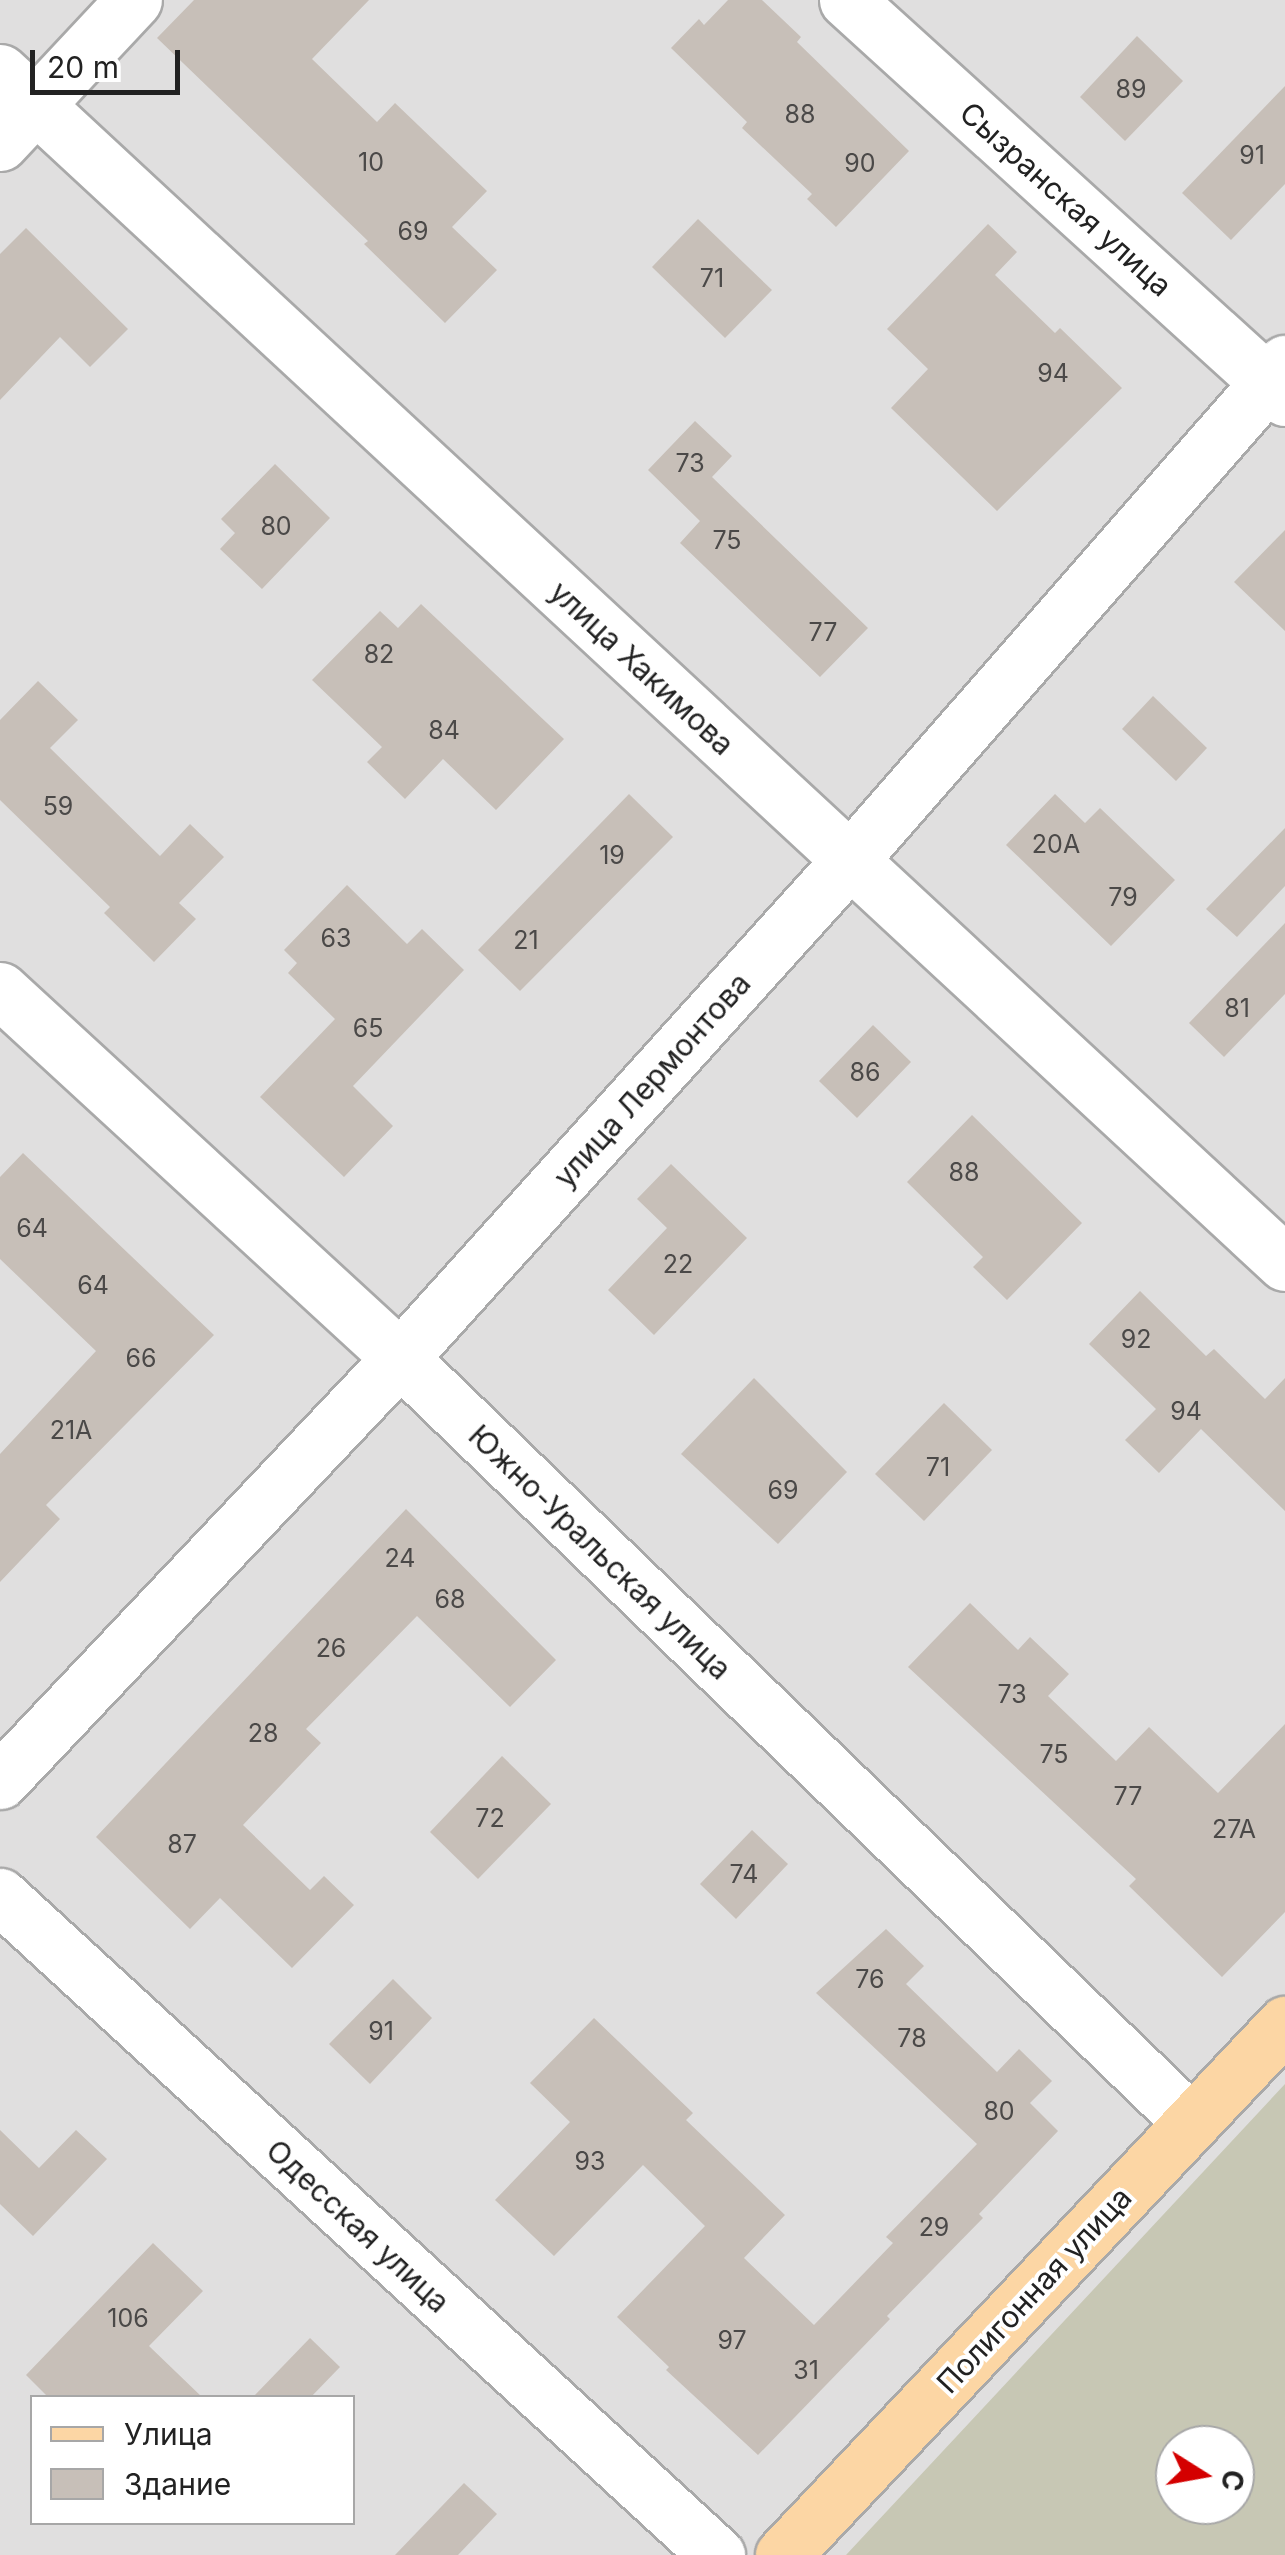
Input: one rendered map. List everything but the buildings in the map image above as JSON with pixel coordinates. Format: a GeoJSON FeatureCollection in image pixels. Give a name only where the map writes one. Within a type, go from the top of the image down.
{"type":"FeatureCollection","features":[{"type":"Feature","properties":{"kind":"main road","name":"Полигонная улица"},"geometry":{"type":"LineString","coordinates":[[782,2555],[1285,2024]]}},
{"type":"Feature","properties":{"kind":"street"},"geometry":{"type":"LineString","coordinates":[[12,107],[134,0]]}},
{"type":"Feature","properties":{"kind":"street","name":"Сызранская улица"},"geometry":{"type":"LineString","coordinates":[[848,0],[1279,381]]}},
{"type":"Feature","properties":{"kind":"street","name":"улица Хакимова"},"geometry":{"type":"LineString","coordinates":[[12,107],[849,861],[1285,1264]]}},
{"type":"Feature","properties":{"kind":"street","name":"улица Лермонтова"},"geometry":{"type":"LineString","coordinates":[[0,1781],[400,1358],[1279,381]]}},
{"type":"Feature","properties":{"kind":"street","name":"Южно-Уральская улица"},"geometry":{"type":"LineString","coordinates":[[0,990],[400,1358],[1192,2123]]}},
{"type":"Feature","properties":{"kind":"street","name":"Одесская улица"},"geometry":{"type":"LineString","coordinates":[[0,1896],[716,2555]]}},
{"type":"Feature","properties":{"kind":"shaded area"},"geometry":{"type":"Polygon","coordinates":[[[0,0],[1285,0],[1285,2555],[0,2555],[0,0]]]}},
{"type":"Feature","properties":{"kind":"shaded area"},"geometry":{"type":"Polygon","coordinates":[[[1285,2084],[1285,2555],[846,2555],[1285,2084]]]}}]}
